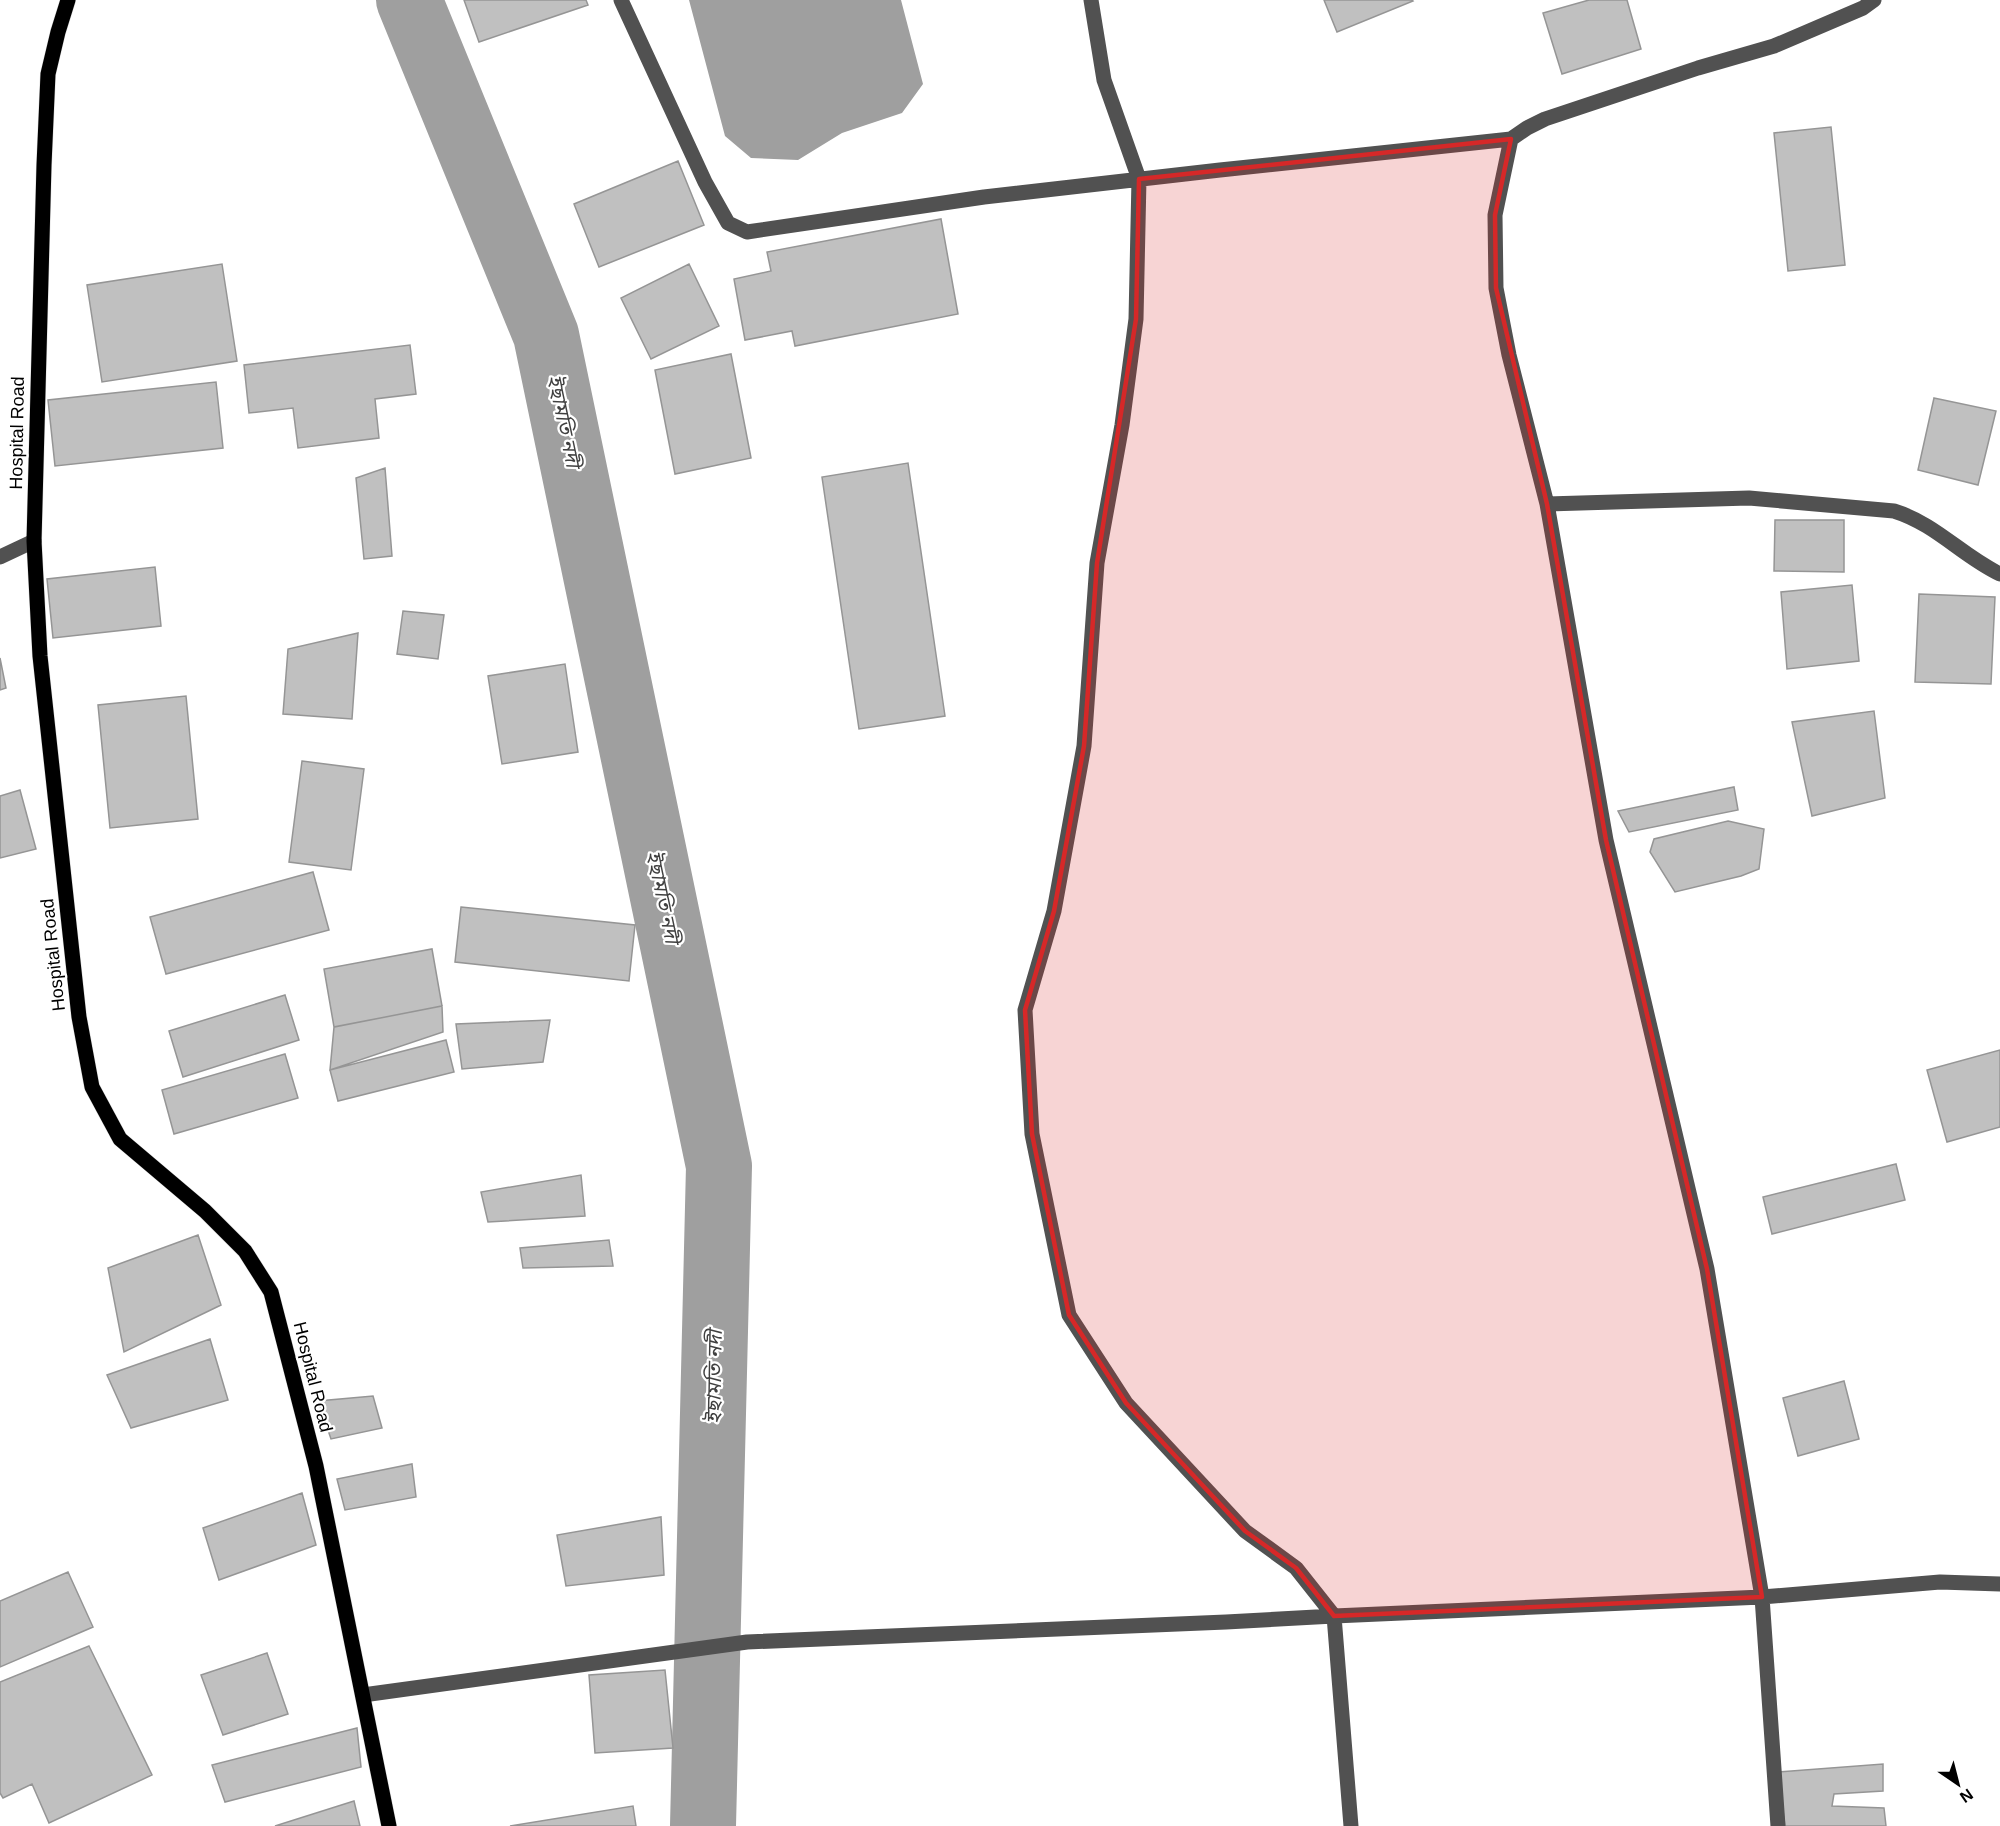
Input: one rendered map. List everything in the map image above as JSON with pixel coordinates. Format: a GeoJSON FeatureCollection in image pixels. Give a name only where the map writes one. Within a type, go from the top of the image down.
{"type":"FeatureCollection","features":[{"type":"Feature","properties":{"kind":"main road","name":"Hospital Road"},"geometry":{"type":"LineString","coordinates":[[68,0],[48,74],[34,541],[40,656],[79,1017],[92,1087],[120,1139],[205,1211],[245,1251],[271,1292],[316,1466],[389,1826]]}},
{"type":"Feature","properties":{"kind":"street"},"geometry":{"type":"LineString","coordinates":[[621,0],[705,182],[728,223],[747,232],[984,197],[1511,139],[1527,128],[1565,112],[1698,68],[1774,46],[1863,8],[1874,0]]}},
{"type":"Feature","properties":{"kind":"street"},"geometry":{"type":"LineString","coordinates":[[1091,0],[1104,80],[1139,179],[1136,319],[1122,425],[1097,563],[1084,746],[1054,911],[1026,1010],[1032,1134],[1069,1315],[1126,1403],[1245,1531],[1296,1568],[1334,1616],[1352,1826]]}},
{"type":"Feature","properties":{"kind":"street"},"geometry":{"type":"LineString","coordinates":[[1511,139],[1495,215],[1496,288],[1509,355],[1547,504],[1606,840],[1707,1269],[1762,1597],[1778,1826]]}},
{"type":"Feature","properties":{"kind":"street"},"geometry":{"type":"LineString","coordinates":[[1547,504],[1749,498],[1894,511],[1925,523],[1986,567],[2000,574]]}},
{"type":"Feature","properties":{"kind":"street"},"geometry":{"type":"LineString","coordinates":[[0,557],[34,541]]}},
{"type":"Feature","properties":{"kind":"street"},"geometry":{"type":"LineString","coordinates":[[363,1695],[747,1642],[1762,1597],[1940,1582],[2000,1584]]}},
{"type":"Feature","properties":{"kind":"highlighted area"},"geometry":{"type":"Polygon","coordinates":[[[1511,139],[1495,215],[1496,288],[1547,504],[1606,840],[1707,1269],[1762,1597],[1334,1616],[1296,1568],[1245,1531],[1126,1403],[1069,1315],[1032,1134],[1025,1010],[1054,911],[1084,746],[1097,563],[1136,319],[1139,179],[1511,139]]]}},
{"type":"Feature","properties":{"kind":"shaded area"},"geometry":{"type":"Polygon","coordinates":[[[689,0],[901,0],[923,84],[902,113],[842,133],[798,160],[751,158],[725,136],[689,0]]]}},
{"type":"Feature","properties":{"kind":"building"},"geometry":{"type":"Polygon","coordinates":[[[464,0],[586,0],[588,5],[479,42],[464,0]]]}},
{"type":"Feature","properties":{"kind":"building"},"geometry":{"type":"Polygon","coordinates":[[[1324,0],[1412,0],[1413,1],[1337,32],[1324,0]]]}},
{"type":"Feature","properties":{"kind":"building"},"geometry":{"type":"Polygon","coordinates":[[[1589,0],[1627,0],[1641,49],[1562,74],[1543,13],[1589,0]]]}},
{"type":"Feature","properties":{"kind":"building"},"geometry":{"type":"Polygon","coordinates":[[[1831,127],[1845,265],[1788,271],[1774,133],[1831,127]]]}},
{"type":"Feature","properties":{"kind":"building"},"geometry":{"type":"Polygon","coordinates":[[[678,161],[704,225],[599,267],[574,204],[678,161]]]}},
{"type":"Feature","properties":{"kind":"building"},"geometry":{"type":"Polygon","coordinates":[[[941,219],[958,314],[795,346],[792,331],[745,340],[734,279],[771,271],[767,252],[941,219]]]}},
{"type":"Feature","properties":{"kind":"building"},"geometry":{"type":"Polygon","coordinates":[[[222,264],[237,361],[102,382],[87,285],[222,264]]]}},
{"type":"Feature","properties":{"kind":"building"},"geometry":{"type":"Polygon","coordinates":[[[689,264],[719,326],[651,359],[621,298],[689,264]]]}},
{"type":"Feature","properties":{"kind":"building"},"geometry":{"type":"Polygon","coordinates":[[[410,345],[416,394],[375,399],[379,438],[298,448],[293,408],[249,413],[244,365],[410,345]]]}},
{"type":"Feature","properties":{"kind":"building"},"geometry":{"type":"Polygon","coordinates":[[[731,354],[751,458],[675,474],[655,370],[731,354]]]}},
{"type":"Feature","properties":{"kind":"building"},"geometry":{"type":"Polygon","coordinates":[[[216,382],[223,448],[55,466],[48,400],[216,382]]]}},
{"type":"Feature","properties":{"kind":"building"},"geometry":{"type":"Polygon","coordinates":[[[1934,398],[1996,411],[1978,485],[1918,470],[1934,398]]]}},
{"type":"Feature","properties":{"kind":"building"},"geometry":{"type":"Polygon","coordinates":[[[908,463],[945,716],[859,729],[822,477],[908,463]]]}},
{"type":"Feature","properties":{"kind":"building"},"geometry":{"type":"Polygon","coordinates":[[[385,468],[392,556],[364,559],[356,478],[385,468]]]}},
{"type":"Feature","properties":{"kind":"building"},"geometry":{"type":"Polygon","coordinates":[[[1775,520],[1844,520],[1844,572],[1774,571],[1775,520]]]}},
{"type":"Feature","properties":{"kind":"building"},"geometry":{"type":"Polygon","coordinates":[[[155,567],[161,626],[53,638],[47,579],[155,567]]]}},
{"type":"Feature","properties":{"kind":"building"},"geometry":{"type":"Polygon","coordinates":[[[1852,585],[1859,661],[1787,669],[1781,592],[1852,585]]]}},
{"type":"Feature","properties":{"kind":"building"},"geometry":{"type":"Polygon","coordinates":[[[1919,594],[1995,597],[1991,684],[1915,682],[1919,594]]]}},
{"type":"Feature","properties":{"kind":"building"},"geometry":{"type":"Polygon","coordinates":[[[403,611],[444,615],[438,659],[397,654],[403,611]]]}},
{"type":"Feature","properties":{"kind":"building"},"geometry":{"type":"Polygon","coordinates":[[[358,633],[352,719],[283,714],[288,649],[358,633]]]}},
{"type":"Feature","properties":{"kind":"building"},"geometry":{"type":"Polygon","coordinates":[[[0,658],[6,688],[0,690],[0,658]]]}},
{"type":"Feature","properties":{"kind":"building"},"geometry":{"type":"Polygon","coordinates":[[[565,664],[578,752],[502,764],[488,676],[565,664]]]}},
{"type":"Feature","properties":{"kind":"building"},"geometry":{"type":"Polygon","coordinates":[[[186,696],[198,819],[110,828],[98,705],[186,696]]]}},
{"type":"Feature","properties":{"kind":"building"},"geometry":{"type":"Polygon","coordinates":[[[1874,711],[1885,798],[1812,816],[1792,722],[1874,711]]]}},
{"type":"Feature","properties":{"kind":"building"},"geometry":{"type":"Polygon","coordinates":[[[302,761],[364,769],[351,870],[289,862],[302,761]]]}},
{"type":"Feature","properties":{"kind":"building"},"geometry":{"type":"Polygon","coordinates":[[[1734,787],[1738,810],[1629,832],[1618,811],[1734,787]]]}},
{"type":"Feature","properties":{"kind":"building"},"geometry":{"type":"Polygon","coordinates":[[[20,790],[36,849],[0,858],[0,796],[20,790]]]}},
{"type":"Feature","properties":{"kind":"building"},"geometry":{"type":"Polygon","coordinates":[[[1728,821],[1764,829],[1759,869],[1741,876],[1675,892],[1650,852],[1654,839],[1728,821]]]}},
{"type":"Feature","properties":{"kind":"building"},"geometry":{"type":"Polygon","coordinates":[[[313,872],[329,930],[166,974],[150,917],[313,872]]]}},
{"type":"Feature","properties":{"kind":"building"},"geometry":{"type":"Polygon","coordinates":[[[461,907],[635,925],[629,981],[455,962],[461,907]]]}},
{"type":"Feature","properties":{"kind":"building"},"geometry":{"type":"Polygon","coordinates":[[[432,949],[442,1006],[334,1027],[324,969],[432,949]]]}},
{"type":"Feature","properties":{"kind":"building"},"geometry":{"type":"Polygon","coordinates":[[[285,995],[299,1040],[183,1077],[169,1031],[285,995]]]}},
{"type":"Feature","properties":{"kind":"building"},"geometry":{"type":"Polygon","coordinates":[[[442,1006],[443,1032],[330,1070],[334,1027],[442,1006]]]}},
{"type":"Feature","properties":{"kind":"building"},"geometry":{"type":"Polygon","coordinates":[[[550,1020],[543,1062],[462,1069],[456,1024],[550,1020]]]}},
{"type":"Feature","properties":{"kind":"building"},"geometry":{"type":"Polygon","coordinates":[[[446,1040],[454,1072],[338,1101],[330,1070],[446,1040]]]}},
{"type":"Feature","properties":{"kind":"building"},"geometry":{"type":"Polygon","coordinates":[[[2000,1050],[2000,1127],[1947,1142],[1927,1070],[2000,1050]]]}},
{"type":"Feature","properties":{"kind":"building"},"geometry":{"type":"Polygon","coordinates":[[[285,1054],[298,1098],[174,1134],[162,1090],[285,1054]]]}},
{"type":"Feature","properties":{"kind":"building"},"geometry":{"type":"Polygon","coordinates":[[[1896,1164],[1905,1200],[1772,1234],[1763,1197],[1896,1164]]]}},
{"type":"Feature","properties":{"kind":"building"},"geometry":{"type":"Polygon","coordinates":[[[581,1175],[585,1216],[488,1222],[481,1192],[581,1175]]]}},
{"type":"Feature","properties":{"kind":"building"},"geometry":{"type":"Polygon","coordinates":[[[198,1235],[221,1305],[124,1352],[108,1268],[198,1235]]]}},
{"type":"Feature","properties":{"kind":"building"},"geometry":{"type":"Polygon","coordinates":[[[609,1240],[613,1266],[523,1268],[520,1248],[609,1240]]]}},
{"type":"Feature","properties":{"kind":"building"},"geometry":{"type":"Polygon","coordinates":[[[210,1339],[228,1400],[131,1428],[107,1375],[210,1339]]]}},
{"type":"Feature","properties":{"kind":"building"},"geometry":{"type":"Polygon","coordinates":[[[1844,1381],[1859,1439],[1798,1456],[1783,1398],[1844,1381]]]}},
{"type":"Feature","properties":{"kind":"building"},"geometry":{"type":"Polygon","coordinates":[[[373,1396],[382,1428],[331,1439],[318,1401],[373,1396]]]}},
{"type":"Feature","properties":{"kind":"building"},"geometry":{"type":"Polygon","coordinates":[[[412,1464],[416,1497],[345,1510],[337,1479],[412,1464]]]}},
{"type":"Feature","properties":{"kind":"building"},"geometry":{"type":"Polygon","coordinates":[[[302,1493],[316,1545],[219,1580],[203,1528],[302,1493]]]}},
{"type":"Feature","properties":{"kind":"building"},"geometry":{"type":"Polygon","coordinates":[[[661,1517],[664,1575],[566,1586],[557,1535],[661,1517]]]}},
{"type":"Feature","properties":{"kind":"building"},"geometry":{"type":"Polygon","coordinates":[[[68,1572],[93,1627],[0,1667],[0,1601],[68,1572]]]}},
{"type":"Feature","properties":{"kind":"building"},"geometry":{"type":"Polygon","coordinates":[[[89,1646],[152,1775],[49,1823],[32,1784],[3,1798],[0,1793],[0,1682],[89,1646]]]}},
{"type":"Feature","properties":{"kind":"building"},"geometry":{"type":"Polygon","coordinates":[[[267,1653],[288,1714],[223,1735],[201,1675],[267,1653]]]}},
{"type":"Feature","properties":{"kind":"building"},"geometry":{"type":"Polygon","coordinates":[[[665,1670],[673,1748],[595,1753],[589,1675],[665,1670]]]}},
{"type":"Feature","properties":{"kind":"building"},"geometry":{"type":"Polygon","coordinates":[[[357,1728],[361,1767],[225,1802],[212,1765],[357,1728]]]}},
{"type":"Feature","properties":{"kind":"building"},"geometry":{"type":"Polygon","coordinates":[[[1883,1764],[1883,1791],[1834,1794],[1832,1806],[1884,1808],[1886,1826],[1785,1826],[1778,1772],[1883,1764]]]}},
{"type":"Feature","properties":{"kind":"building"},"geometry":{"type":"Polygon","coordinates":[[[354,1801],[360,1826],[275,1826],[354,1801]]]}},
{"type":"Feature","properties":{"kind":"building"},"geometry":{"type":"Polygon","coordinates":[[[633,1806],[636,1826],[510,1826],[633,1806]]]}},
{"type":"Feature","properties":{"kind":"waterway","name":"ইছামতি নদী"},"geometry":{"type":"LineString","coordinates":[[409,0],[546,335],[719,1166],[703,1826]]}}]}
